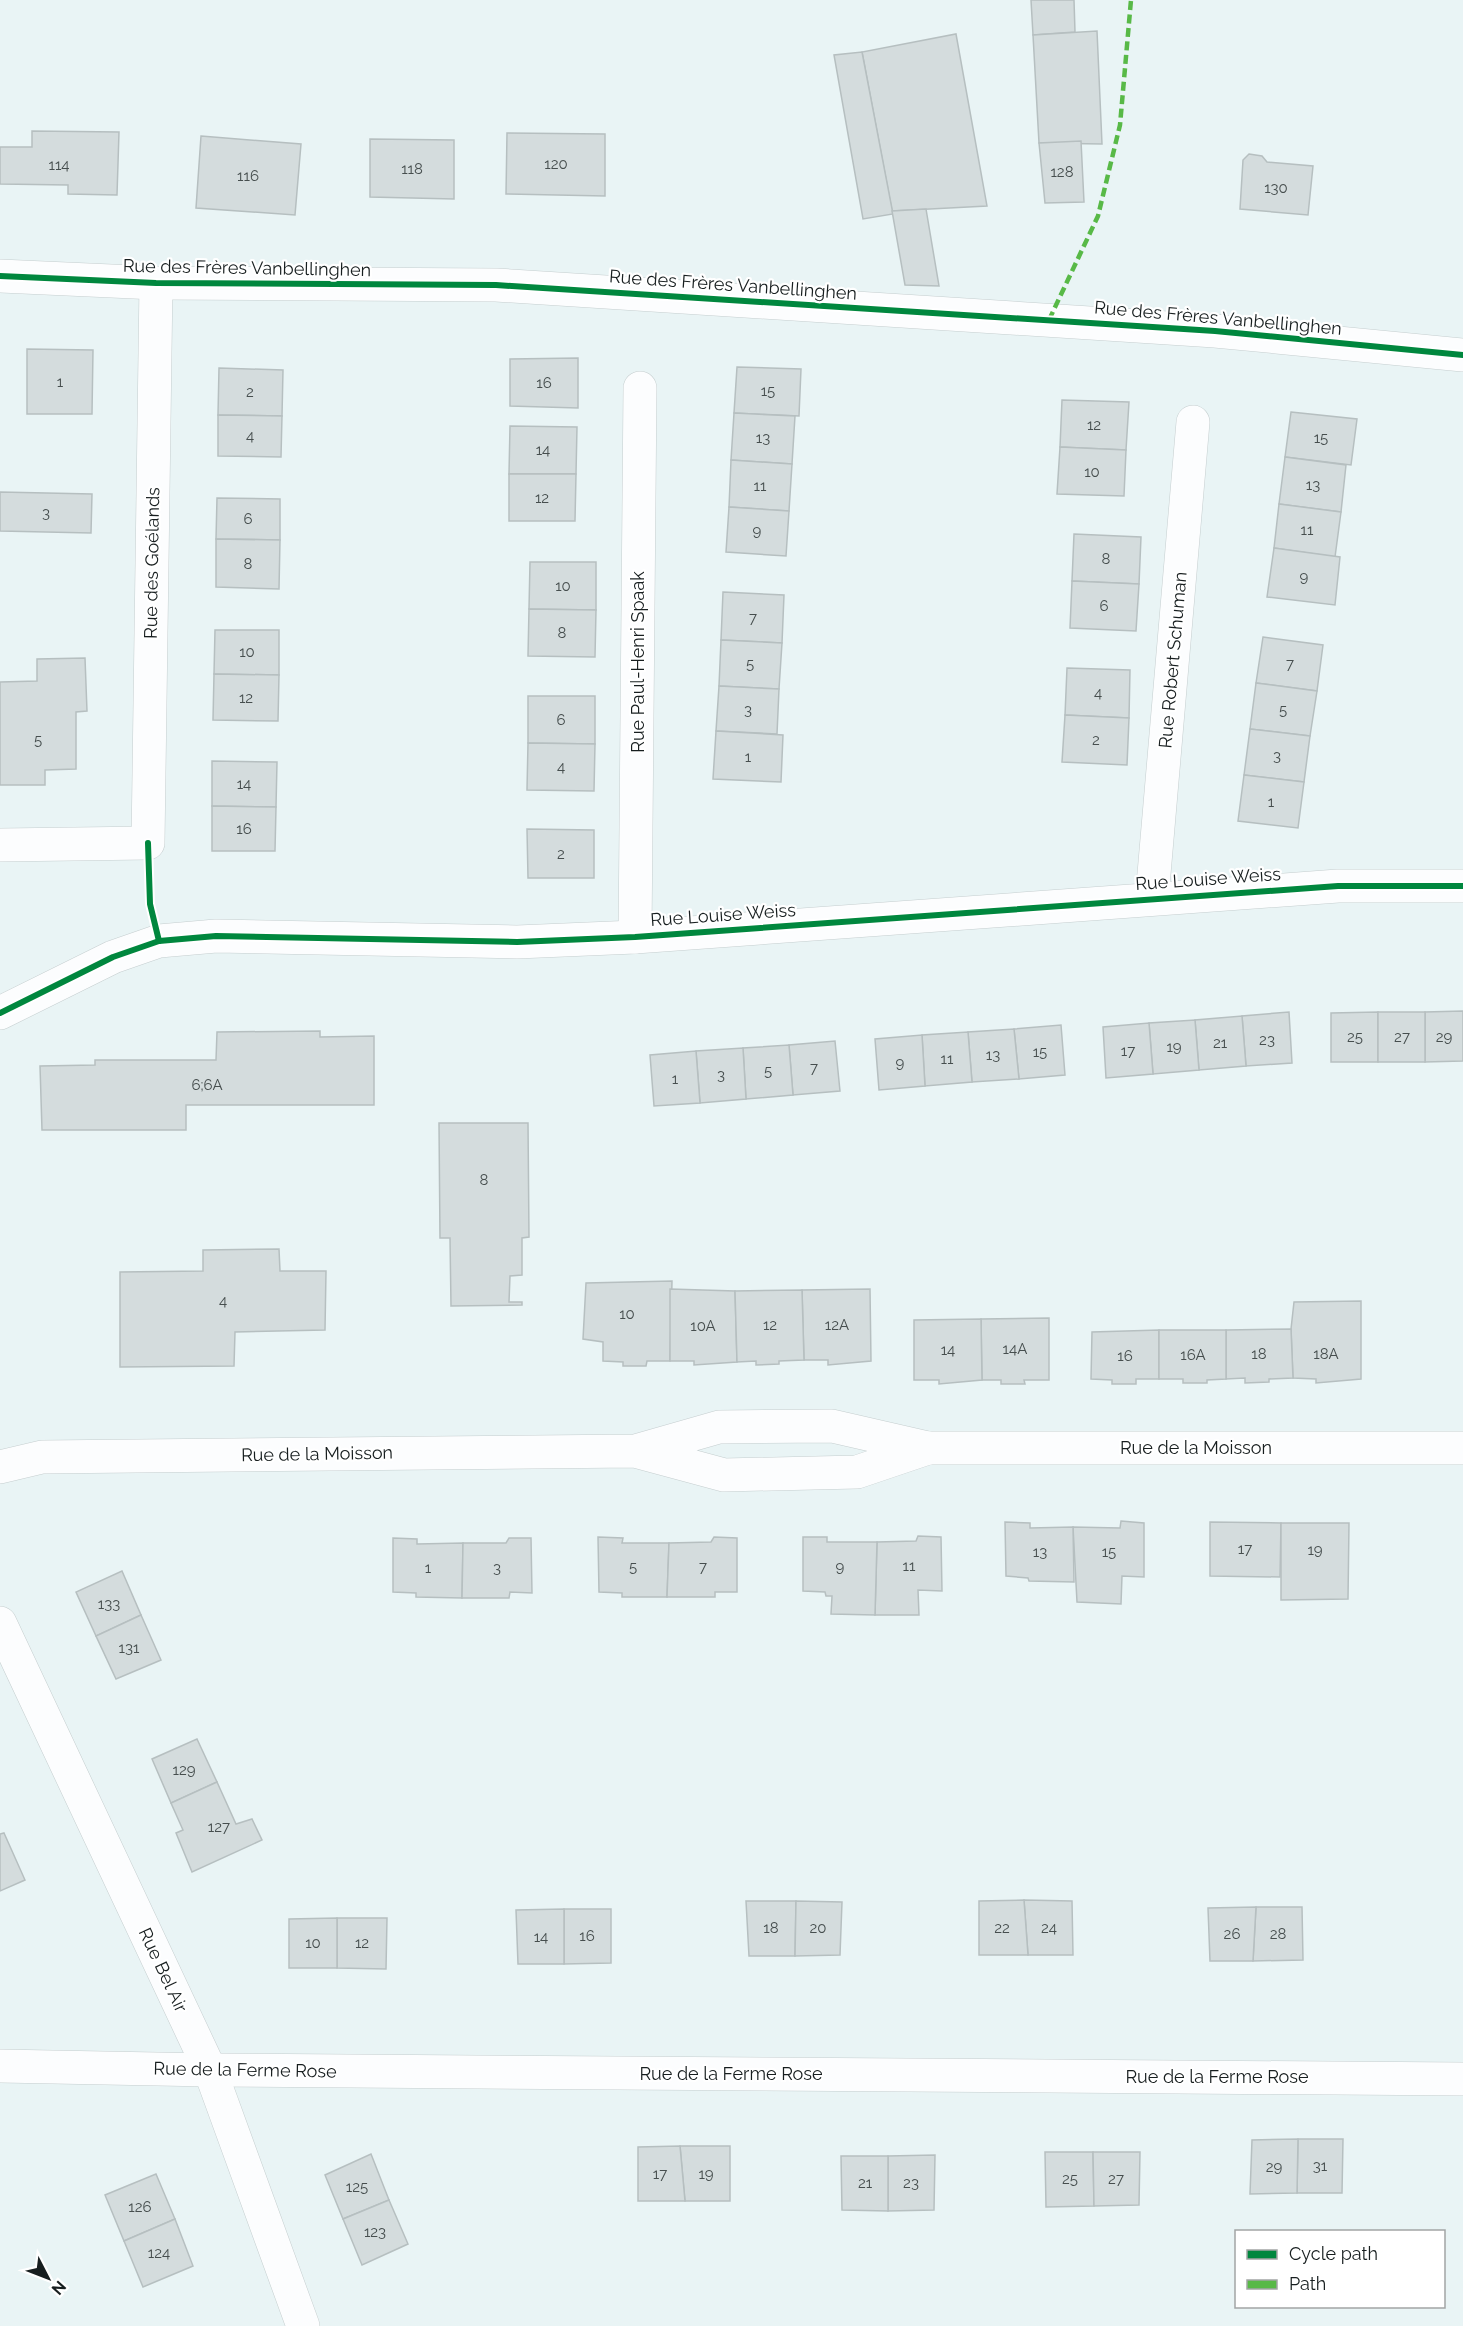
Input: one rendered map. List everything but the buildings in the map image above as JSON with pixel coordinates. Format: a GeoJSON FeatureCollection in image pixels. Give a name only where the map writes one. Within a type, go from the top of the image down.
{"type":"FeatureCollection","features":[{"type":"Feature","properties":{"kind":"street","name":"Rue des Frères Vanbellinghen"},"geometry":{"type":"LineString","coordinates":[[0,276],[156,283],[496,285],[1215,331],[1463,355]]}},
{"type":"Feature","properties":{"kind":"street","name":"Rue des Goélands"},"geometry":{"type":"LineString","coordinates":[[0,845],[148,843],[156,283]]}},
{"type":"Feature","properties":{"kind":"street","name":"Rue Paul-Henri Spaak"},"geometry":{"type":"LineString","coordinates":[[635,937],[640,388]]}},
{"type":"Feature","properties":{"kind":"street","name":"Rue Robert Schuman"},"geometry":{"type":"LineString","coordinates":[[1152,897],[1192,422]]}},
{"type":"Feature","properties":{"kind":"street","name":"Rue Louise Weiss"},"geometry":{"type":"LineString","coordinates":[[0,1013],[113,957],[159,941],[216,936],[517,942],[635,937],[1152,897],[1338,886],[1463,886]]}},
{"type":"Feature","properties":{"kind":"street","name":"Rue de la Moisson"},"geometry":{"type":"LineString","coordinates":[[0,1467],[42,1456],[635,1451],[719,1427],[831,1426],[928,1448],[1463,1448]]}},
{"type":"Feature","properties":{"kind":"street","name":"Rue de la Moisson"},"geometry":{"type":"LineString","coordinates":[[635,1451],[724,1475],[857,1472],[928,1448]]}},
{"type":"Feature","properties":{"kind":"street","name":"Rue Bel Air"},"geometry":{"type":"LineString","coordinates":[[0,1623],[210,2070],[303,2326]]}},
{"type":"Feature","properties":{"kind":"street","name":"Rue de la Ferme Rose"},"geometry":{"type":"LineString","coordinates":[[0,2066],[210,2070],[1463,2079]]}},
{"type":"Feature","properties":{"kind":"marked path"},"geometry":{"type":"LineString","coordinates":[[1049,320],[1098,216],[1120,125],[1131,0]]}},
{"type":"Feature","properties":{"kind":"cycle path"},"geometry":{"type":"LineString","coordinates":[[0,276],[156,283],[496,285],[1215,331],[1463,355]]}},
{"type":"Feature","properties":{"kind":"cycle path"},"geometry":{"type":"LineString","coordinates":[[148,843],[150,904],[159,941]]}},
{"type":"Feature","properties":{"kind":"cycle path"},"geometry":{"type":"LineString","coordinates":[[0,1013],[113,957],[159,941],[216,936],[517,942],[635,937],[1338,886],[1463,886]]}}]}
